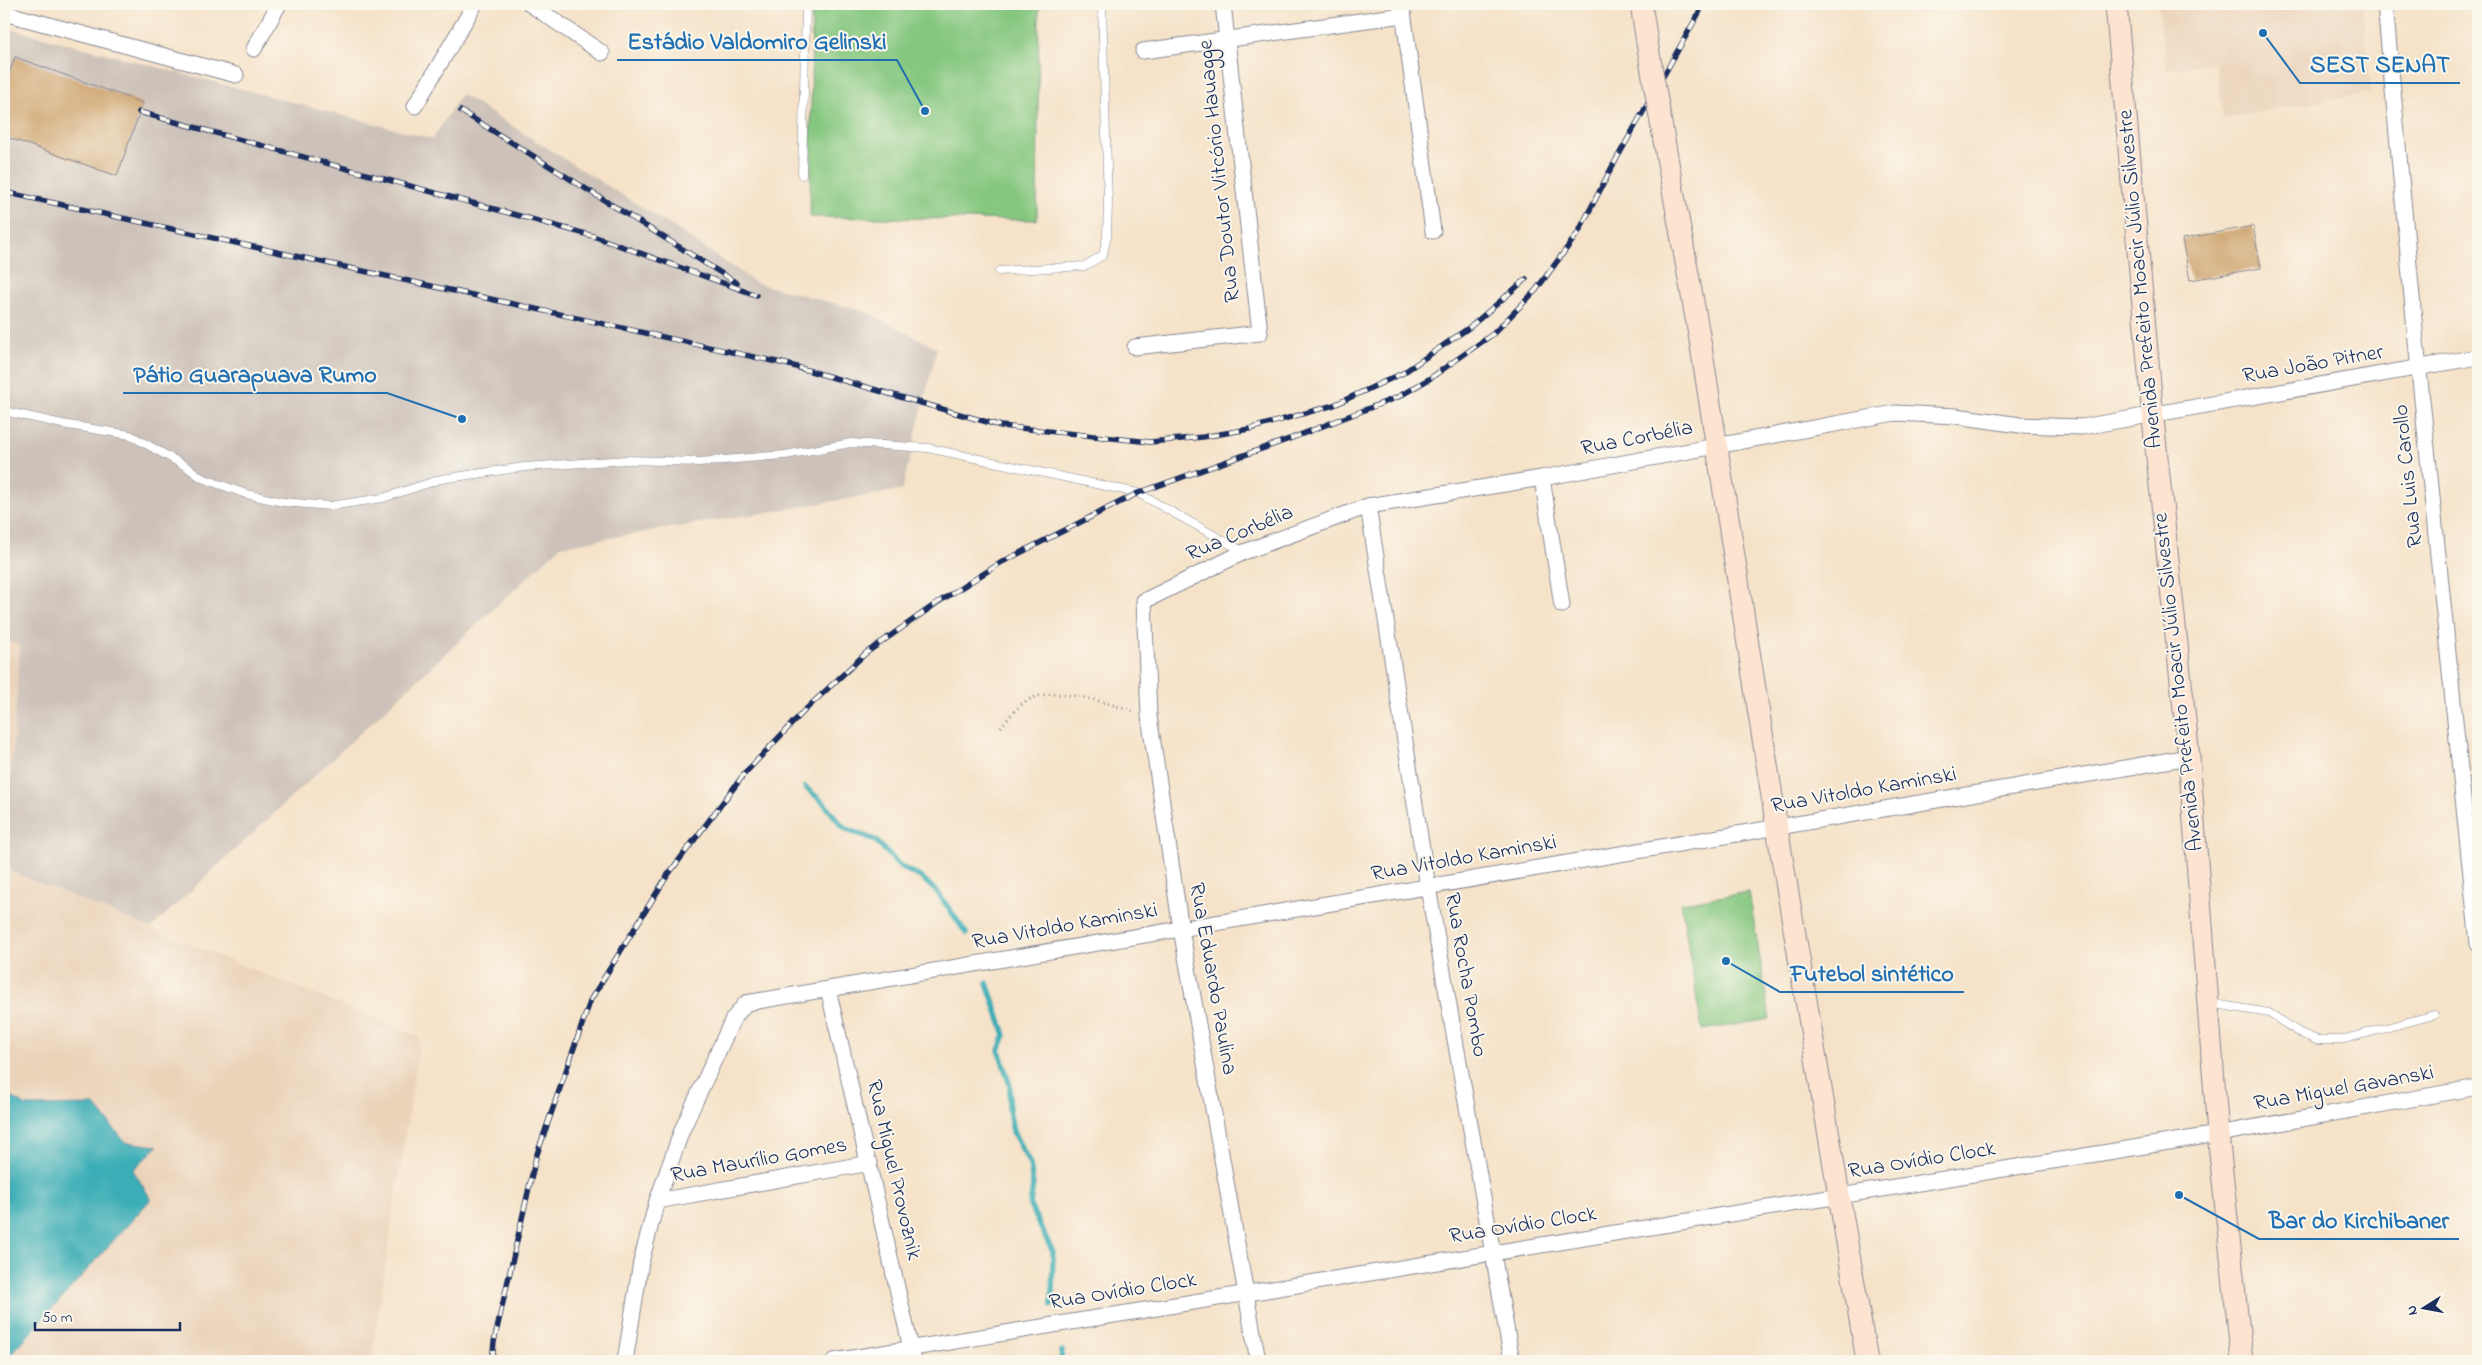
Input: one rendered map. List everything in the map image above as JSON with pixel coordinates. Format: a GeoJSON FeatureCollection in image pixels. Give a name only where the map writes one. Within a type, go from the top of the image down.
{"type":"FeatureCollection","features":[{"type":"Feature","properties":{"kind":"street"},"geometry":{"type":"LineString","coordinates":[[254,49],[279,4]]}},
{"type":"Feature","properties":{"kind":"street"},"geometry":{"type":"LineString","coordinates":[[415,106],[475,4]]}},
{"type":"Feature","properties":{"kind":"street"},"geometry":{"type":"LineString","coordinates":[[530,4],[602,53]]}},
{"type":"Feature","properties":{"kind":"street","name":"Rua Doutor Vitcório Hauagge"},"geometry":{"type":"LineString","coordinates":[[1135,347],[1260,333],[1223,4]]}},
{"type":"Feature","properties":{"kind":"street"},"geometry":{"type":"LineString","coordinates":[[1641,4],[1700,340],[1777,828],[1868,1361]]}},
{"type":"Feature","properties":{"kind":"street","name":"Avenida Prefeito Moacir Júlio Silvestre"},"geometry":{"type":"LineString","coordinates":[[2116,4],[2155,439],[2189,757],[2218,1134],[2242,1361]]}},
{"type":"Feature","properties":{"kind":"street","name":"Rua Luis Carollo"},"geometry":{"type":"LineString","coordinates":[[2385,4],[2478,944]]}},
{"type":"Feature","properties":{"kind":"street"},"geometry":{"type":"LineString","coordinates":[[1143,50],[1227,39],[1403,10],[1433,231]]}},
{"type":"Feature","properties":{"kind":"street"},"geometry":{"type":"LineString","coordinates":[[4,12],[236,74]]}},
{"type":"Feature","properties":{"kind":"street","name":"Rua João Pitner"},"geometry":{"type":"LineString","coordinates":[[2154,414],[2478,357]]}},
{"type":"Feature","properties":{"kind":"street","name":"Rua Corbélia"},"geometry":{"type":"LineString","coordinates":[[1144,601],[1244,552],[1368,506],[1542,478],[1895,413],[1956,416],[2020,425],[2082,427],[2154,414]]}},
{"type":"Feature","properties":{"kind":"street"},"geometry":{"type":"LineString","coordinates":[[1542,478],[1562,605]]}},
{"type":"Feature","properties":{"kind":"street","name":"Rua Rocha Pombo"},"geometry":{"type":"LineString","coordinates":[[1368,506],[1428,887],[1512,1361]]}},
{"type":"Feature","properties":{"kind":"street","name":"Rua Eduardo Paulina"},"geometry":{"type":"LineString","coordinates":[[1144,601],[1149,716],[1181,929],[1258,1361]]}},
{"type":"Feature","properties":{"kind":"street","name":"Rua Vitoldo Kaminski"},"geometry":{"type":"LineString","coordinates":[[657,1201],[682,1130],[733,1019],[746,1003],[2189,757]]}},
{"type":"Feature","properties":{"kind":"street","name":"Rua Miguel Provoznik"},"geometry":{"type":"LineString","coordinates":[[828,989],[870,1163],[913,1355]]}},
{"type":"Feature","properties":{"kind":"street","name":"Rua Miguel Gavanski"},"geometry":{"type":"LineString","coordinates":[[2218,1134],[2478,1086]]}},
{"type":"Feature","properties":{"kind":"street","name":"Rua Ovídio Clock"},"geometry":{"type":"LineString","coordinates":[[834,1361],[913,1355],[1246,1294],[2218,1134]]}},
{"type":"Feature","properties":{"kind":"street","name":"Rua Maurílio Gomes"},"geometry":{"type":"LineString","coordinates":[[657,1201],[870,1163]]}},
{"type":"Feature","properties":{"kind":"street"},"geometry":{"type":"LineString","coordinates":[[624,1361],[641,1262],[657,1201]]}},
{"type":"Feature","properties":{"kind":"lane"},"geometry":{"type":"LineString","coordinates":[[802,175],[806,4]]}},
{"type":"Feature","properties":{"kind":"lane"},"geometry":{"type":"LineString","coordinates":[[999,271],[1085,266],[1103,255],[1107,236],[1108,202],[1102,4]]}},
{"type":"Feature","properties":{"kind":"lane"},"geometry":{"type":"LineString","coordinates":[[4,411],[130,435],[188,467],[202,478],[246,494],[283,502],[330,506],[383,498],[441,479],[524,467],[626,460],[699,462],[785,455],[852,443],[928,448],[1138,493],[1244,552]]}},
{"type":"Feature","properties":{"kind":"lane"},"geometry":{"type":"LineString","coordinates":[[2207,1003],[2269,1013],[2317,1040],[2341,1040],[2434,1015]]}},
{"type":"Feature","properties":{"kind":"path"},"geometry":{"type":"LineString","coordinates":[[1001,727],[1024,702],[1038,696],[1058,694],[1082,698],[1149,716]]}},
{"type":"Feature","properties":{"kind":"shaded area"},"geometry":{"type":"Polygon","coordinates":[[[2158,4],[2362,4],[2371,92],[2223,119],[2215,62],[2166,70],[2158,4]]]}},
{"type":"Feature","properties":{"kind":"shaded area"},"geometry":{"type":"Polygon","coordinates":[[[4,27],[433,139],[461,94],[678,230],[756,283],[864,311],[937,348],[902,490],[561,546],[151,928],[4,869],[20,645],[4,641],[4,27]]]}},
{"type":"Feature","properties":{"kind":"shaded area"},"geometry":{"type":"Polygon","coordinates":[[[4,641],[20,645],[4,854],[4,641]]]}},
{"type":"Feature","properties":{"kind":"shaded area"},"geometry":{"type":"Polygon","coordinates":[[[4,869],[420,1037],[371,1361],[4,1361],[4,869]]]}},
{"type":"Feature","properties":{"kind":"green space"},"geometry":{"type":"Polygon","coordinates":[[[812,4],[1039,4],[1037,220],[810,217],[812,4]]]}},
{"type":"Feature","properties":{"kind":"green space"},"geometry":{"type":"Polygon","coordinates":[[[1749,892],[1770,1019],[1702,1030],[1681,903],[1749,892]]]}},
{"type":"Feature","properties":{"kind":"water"},"geometry":{"type":"Polygon","coordinates":[[[4,1092],[26,1106],[95,1105],[125,1142],[158,1146],[133,1170],[151,1199],[5,1361],[4,1092]]]}},
{"type":"Feature","properties":{"kind":"building"},"geometry":{"type":"Polygon","coordinates":[[[15,57],[143,103],[117,176],[4,136],[4,88],[15,57]]]}},
{"type":"Feature","properties":{"kind":"building"},"geometry":{"type":"Polygon","coordinates":[[[2253,226],[2261,268],[2190,280],[2182,239],[2253,226]]]}},
{"type":"Feature","properties":{"kind":"building"},"geometry":{"type":"Polygon","coordinates":[[[2353,1356],[2353,1361],[2329,1361],[2329,1360],[2353,1356]]]}},
{"type":"Feature","properties":{"kind":"waterway"},"geometry":{"type":"LineString","coordinates":[[805,787],[823,802],[844,828],[875,840],[901,867],[922,878],[938,893],[966,933]]}},
{"type":"Feature","properties":{"kind":"waterway"},"geometry":{"type":"LineString","coordinates":[[987,983],[1005,1035],[999,1050],[1010,1086],[1009,1109],[1013,1132],[1030,1164],[1033,1185],[1030,1206],[1053,1252],[1052,1305]]}},
{"type":"Feature","properties":{"kind":"waterway"},"geometry":{"type":"LineString","coordinates":[[1061,1361],[1062,1351]]}},
{"type":"Feature","properties":{"kind":"railway"},"geometry":{"type":"LineString","coordinates":[[492,1361],[494,1342],[536,1157],[591,999],[667,876],[745,773],[805,710],[866,653],[937,603],[1002,562],[1138,493],[1292,438],[1398,397],[1429,379],[1493,334],[1536,290],[1578,233],[1612,167],[1704,4]]}},
{"type":"Feature","properties":{"kind":"railway"},"geometry":{"type":"LineString","coordinates":[[461,111],[737,283]]}},
{"type":"Feature","properties":{"kind":"railway"},"geometry":{"type":"LineString","coordinates":[[139,112],[593,236],[756,295]]}},
{"type":"Feature","properties":{"kind":"railway"},"geometry":{"type":"LineString","coordinates":[[4,192],[786,364],[1001,426],[1150,442],[1203,437],[1249,429],[1334,405],[1403,373],[1470,327],[1526,279]]}},
{"type":"Feature","properties":{"kind":"place","name":"SEST SENAT"},"geometry":{"type":"Point","coordinates":[2263,33]}},
{"type":"Feature","properties":{"kind":"place","name":"Estádio Valdomiro Gelinski"},"geometry":{"type":"Point","coordinates":[925,111]}},
{"type":"Feature","properties":{"kind":"place","name":"Pátio Guarapuava Rumo"},"geometry":{"type":"Point","coordinates":[462,419]}},
{"type":"Feature","properties":{"kind":"place","name":"Futebol sintético"},"geometry":{"type":"Point","coordinates":[1726,961]}},
{"type":"Feature","properties":{"kind":"place","name":"Bar do Kirchibaner"},"geometry":{"type":"Point","coordinates":[2179,1195]}}]}
